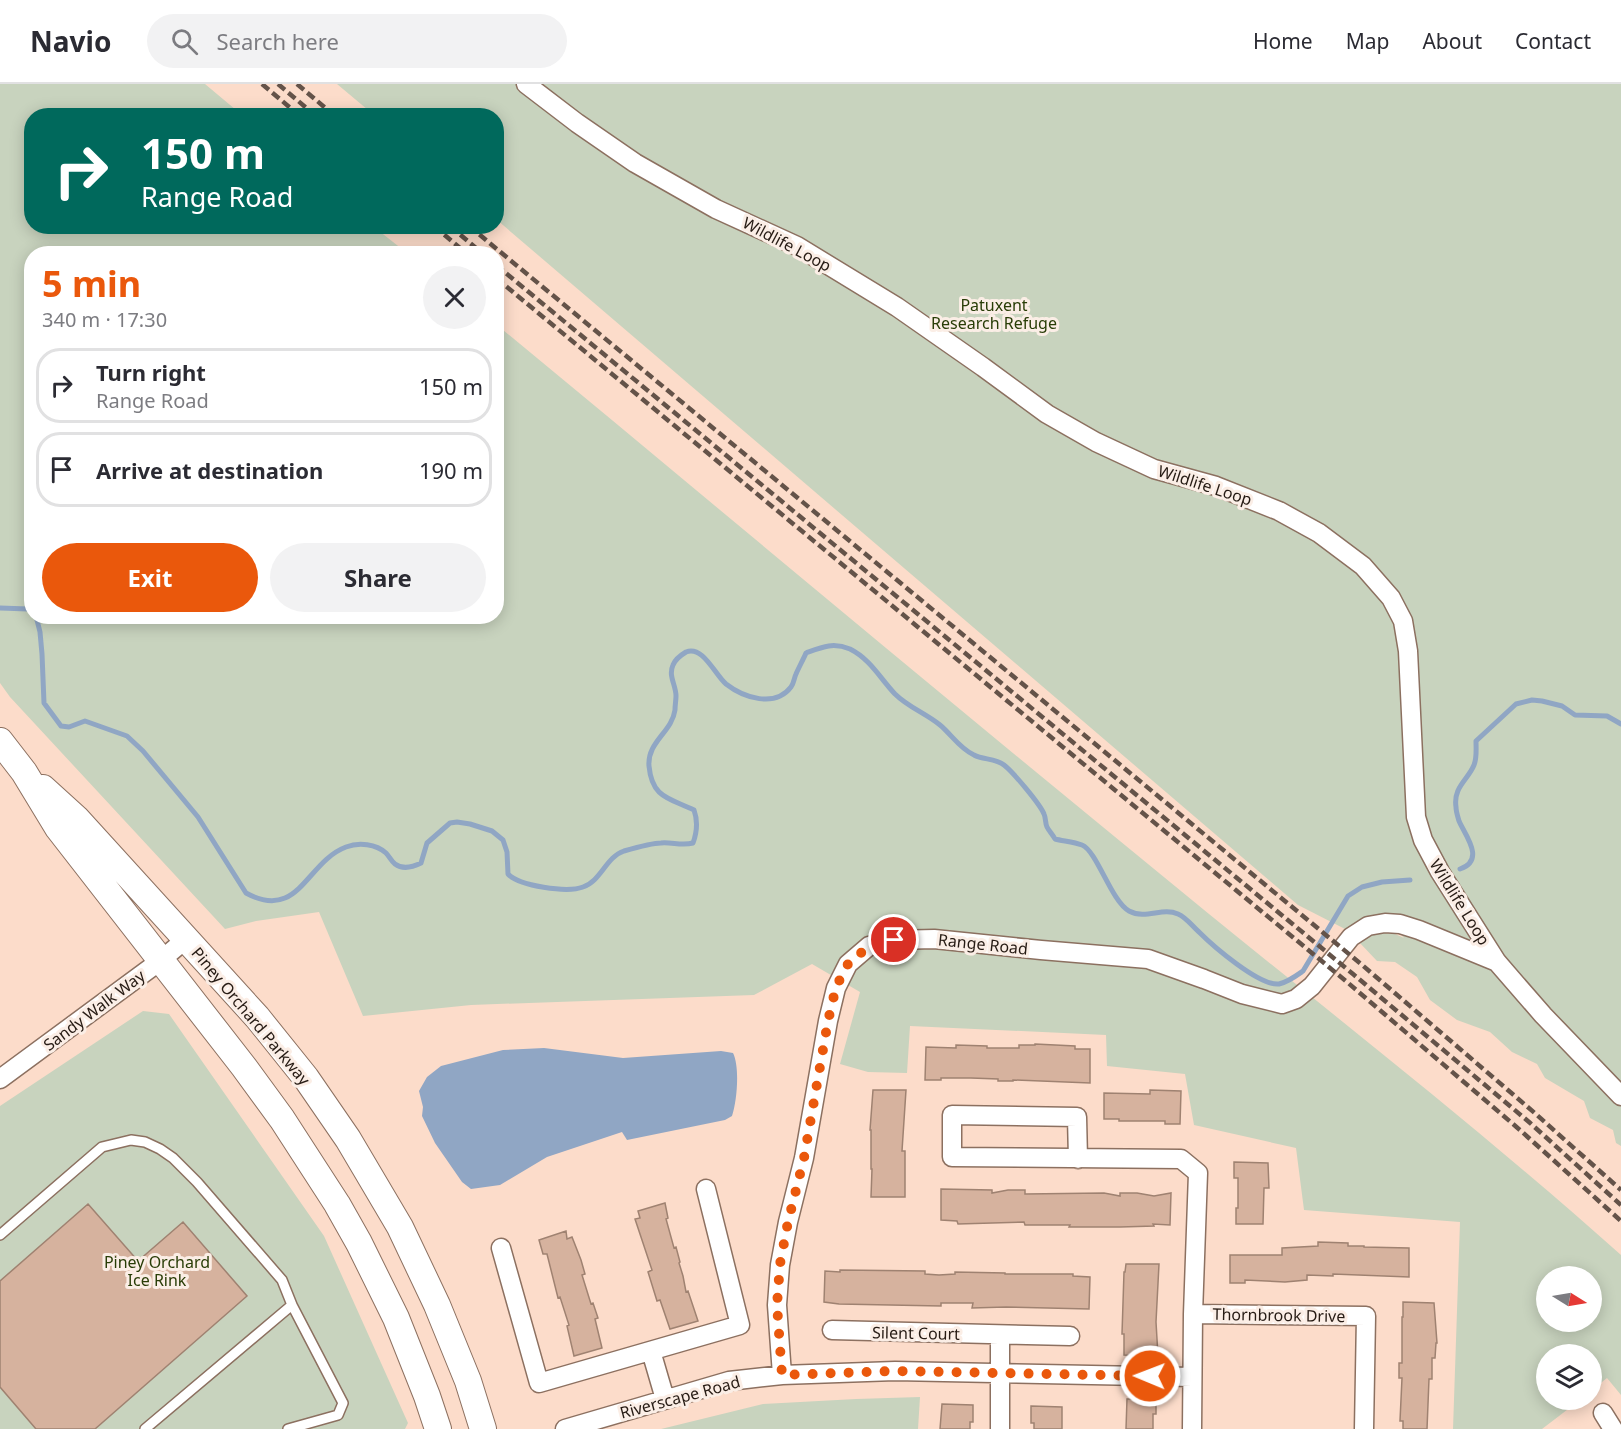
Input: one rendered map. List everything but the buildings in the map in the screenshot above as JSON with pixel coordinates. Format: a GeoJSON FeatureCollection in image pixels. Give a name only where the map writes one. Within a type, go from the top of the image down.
{"type":"FeatureCollection","features":[{"type":"Feature","properties":{"kind":"street","name":"Wildlife Loop"},"geometry":{"type":"LineString","coordinates":[[526,84],[635,163],[716,209],[797,246],[897,307],[1047,414],[1096,442],[1154,469],[1216,486],[1280,511],[1319,533],[1363,566],[1391,598],[1403,621],[1408,651],[1416,817],[1423,840],[1440,872],[1497,962],[1543,1015],[1621,1096]]}},
{"type":"Feature","properties":{"kind":"street","name":"Piney Orchard Parkway"},"geometry":{"type":"LineString","coordinates":[[0,741],[24,772],[58,828],[244,1067],[337,1204],[396,1318],[438,1429]]}},
{"type":"Feature","properties":{"kind":"street","name":"Piney Orchard Parkway"},"geometry":{"type":"LineString","coordinates":[[24,772],[76,818],[264,1026],[306,1078],[348,1139],[400,1227],[437,1305],[468,1381],[483,1429]]}},
{"type":"Feature","properties":{"kind":"street","name":"Range Road"},"geometry":{"type":"LineString","coordinates":[[782,1375],[777,1305],[780,1264],[804,1158],[828,1021],[836,987],[848,964],[869,946],[894,940],[934,939],[1148,959],[1242,994],[1282,1004],[1296,999],[1312,986],[1351,937],[1368,926],[1385,923],[1400,924],[1497,962]]}},
{"type":"Feature","properties":{"kind":"street","name":"Sandy Walk Way"},"geometry":{"type":"LineString","coordinates":[[0,1078],[160,961],[186,939]]}},
{"type":"Feature","properties":{"kind":"street"},"geometry":{"type":"LineString","coordinates":[[1078,1159],[1077,1117],[952,1115],[952,1157],[1078,1159],[1181,1159],[1198,1173],[1193,1314]]}},
{"type":"Feature","properties":{"kind":"street"},"geometry":{"type":"LineString","coordinates":[[501,1248],[539,1383],[651,1351],[740,1324],[706,1189]]}},
{"type":"Feature","properties":{"kind":"street","name":"Thornbrook Drive"},"geometry":{"type":"LineString","coordinates":[[1192,1429],[1193,1314],[1366,1316],[1364,1429]]}},
{"type":"Feature","properties":{"kind":"street","name":"Silent Court"},"geometry":{"type":"LineString","coordinates":[[832,1330],[1070,1336]]}},
{"type":"Feature","properties":{"kind":"street"},"geometry":{"type":"LineString","coordinates":[[1000,1335],[1000,1429]]}},
{"type":"Feature","properties":{"kind":"street"},"geometry":{"type":"LineString","coordinates":[[651,1351],[665,1399]]}},
{"type":"Feature","properties":{"kind":"street","name":"Riverscape Road"},"geometry":{"type":"LineString","coordinates":[[565,1429],[729,1381],[782,1375],[895,1371],[1192,1377]]}},
{"type":"Feature","properties":{"kind":"street"},"geometry":{"type":"LineString","coordinates":[[1602,1413],[1614,1429]]}},
{"type":"Feature","properties":{"kind":"lane"},"geometry":{"type":"LineString","coordinates":[[0,1235],[102,1147],[131,1140],[145,1142],[160,1149],[173,1158],[197,1182],[282,1280],[292,1305],[343,1402],[338,1414],[288,1429]]}},
{"type":"Feature","properties":{"kind":"lane"},"geometry":{"type":"LineString","coordinates":[[145,1429],[292,1305]]}},
{"type":"Feature","properties":{"kind":"green space"},"geometry":{"type":"Polygon","coordinates":[[[0,84],[205,84],[234,108],[24,108],[24,234],[383,234],[398,246],[24,246],[24,624],[504,624],[504,331],[941,694],[1469,1124],[1621,1255],[1621,1395],[1607,1378],[1602,1382],[1602,1344],[1536,1344],[1536,1410],[1567,1410],[1542,1429],[1453,1429],[1460,1222],[1304,1210],[1296,1148],[1194,1125],[1185,1074],[1107,1066],[1106,1035],[910,1026],[907,1073],[868,1072],[840,1064],[860,992],[812,964],[754,995],[471,1005],[363,1016],[319,912],[256,921],[225,929],[10,697],[0,683],[0,84]]]}},
{"type":"Feature","properties":{"kind":"green space","name":"Patuxent Research Refuge"},"geometry":{"type":"Polygon","coordinates":[[[337,84],[1621,84],[1621,1146],[1616,1143],[1613,1130],[1590,1118],[1584,1101],[1545,1078],[1537,1064],[1512,1052],[1490,1032],[1457,1020],[1430,1000],[1417,977],[1395,962],[1377,961],[1359,942],[1374,932],[1395,934],[1404,938],[1390,924],[1373,916],[1347,930],[1298,905],[504,226],[504,108],[366,108],[337,84]]]}},
{"type":"Feature","properties":{"kind":"green space","name":"Piney Orchard Ice Rink"},"geometry":{"type":"Polygon","coordinates":[[[143,1011],[169,1014],[324,1236],[408,1423],[405,1429],[0,1429],[0,1106],[143,1011]]]}},
{"type":"Feature","properties":{"kind":"green space"},"geometry":{"type":"Polygon","coordinates":[[[920,1397],[918,1429],[661,1429],[763,1404],[920,1397]]]}},
{"type":"Feature","properties":{"kind":"water"},"geometry":{"type":"Polygon","coordinates":[[[544,1048],[623,1058],[721,1051],[733,1053],[737,1084],[732,1116],[725,1120],[627,1140],[622,1132],[547,1157],[500,1185],[471,1189],[462,1182],[435,1143],[422,1116],[423,1107],[419,1091],[427,1077],[441,1066],[503,1050],[544,1048]]]}},
{"type":"Feature","properties":{"kind":"waterway"},"geometry":{"type":"LineString","coordinates":[[0,608],[24,609]]}},
{"type":"Feature","properties":{"kind":"waterway"},"geometry":{"type":"LineString","coordinates":[[38,624],[44,703],[61,726],[69,727],[85,721],[127,736],[143,751],[198,817],[246,893],[264,900],[278,900],[290,895],[332,854],[351,845],[367,845],[377,848],[401,867],[421,863],[427,843],[450,823],[457,822],[492,831],[503,840],[507,852],[508,874],[522,882],[555,889],[576,889],[589,884],[613,858],[624,851],[658,843],[693,843],[696,826],[694,810],[663,796],[654,785],[649,766],[652,750],[669,725],[675,710],[676,692],[671,673],[675,661],[686,652],[698,653],[733,689],[750,697],[768,699],[777,697],[791,687],[806,653],[833,646],[844,647],[857,653],[900,699],[940,725],[969,752],[1004,765],[1042,809],[1047,827],[1055,839],[1079,844],[1088,849],[1122,906],[1135,913],[1172,912],[1178,914],[1237,964],[1260,979],[1279,984],[1303,971],[1348,896],[1362,887],[1382,882],[1410,880]]}},
{"type":"Feature","properties":{"kind":"waterway"},"geometry":{"type":"LineString","coordinates":[[1460,869],[1468,865],[1473,854],[1457,814],[1457,794],[1474,765],[1476,741],[1516,704],[1532,700],[1542,701],[1562,706],[1575,715],[1607,716],[1621,724]]}},
{"type":"Feature","properties":{"kind":"railway"},"geometry":{"type":"LineString","coordinates":[[262,84],[290,108]]}},
{"type":"Feature","properties":{"kind":"railway"},"geometry":{"type":"LineString","coordinates":[[278,84],[306,108]]}},
{"type":"Feature","properties":{"kind":"railway"},"geometry":{"type":"LineString","coordinates":[[297,84],[326,108]]}},
{"type":"Feature","properties":{"kind":"railway"},"geometry":{"type":"LineString","coordinates":[[443,234],[458,246]]}},
{"type":"Feature","properties":{"kind":"railway"},"geometry":{"type":"LineString","coordinates":[[459,234],[474,246]]}},
{"type":"Feature","properties":{"kind":"railway"},"geometry":{"type":"LineString","coordinates":[[479,234],[493,246]]}},
{"type":"Feature","properties":{"kind":"railway"},"geometry":{"type":"LineString","coordinates":[[504,255],[1361,964],[1621,1190]]}},
{"type":"Feature","properties":{"kind":"railway"},"geometry":{"type":"LineString","coordinates":[[504,272],[1353,974],[1529,1122],[1621,1205]]}},
{"type":"Feature","properties":{"kind":"railway"},"geometry":{"type":"LineString","coordinates":[[504,285],[1347,982],[1520,1130],[1621,1221]]}},
{"type":"Feature","properties":{"kind":"route"},"geometry":{"type":"LineString","coordinates":[[894,940],[869,946],[848,964],[836,987],[804,1158],[780,1264],[777,1305],[782,1375],[895,1371],[1150,1376]]}}]}
